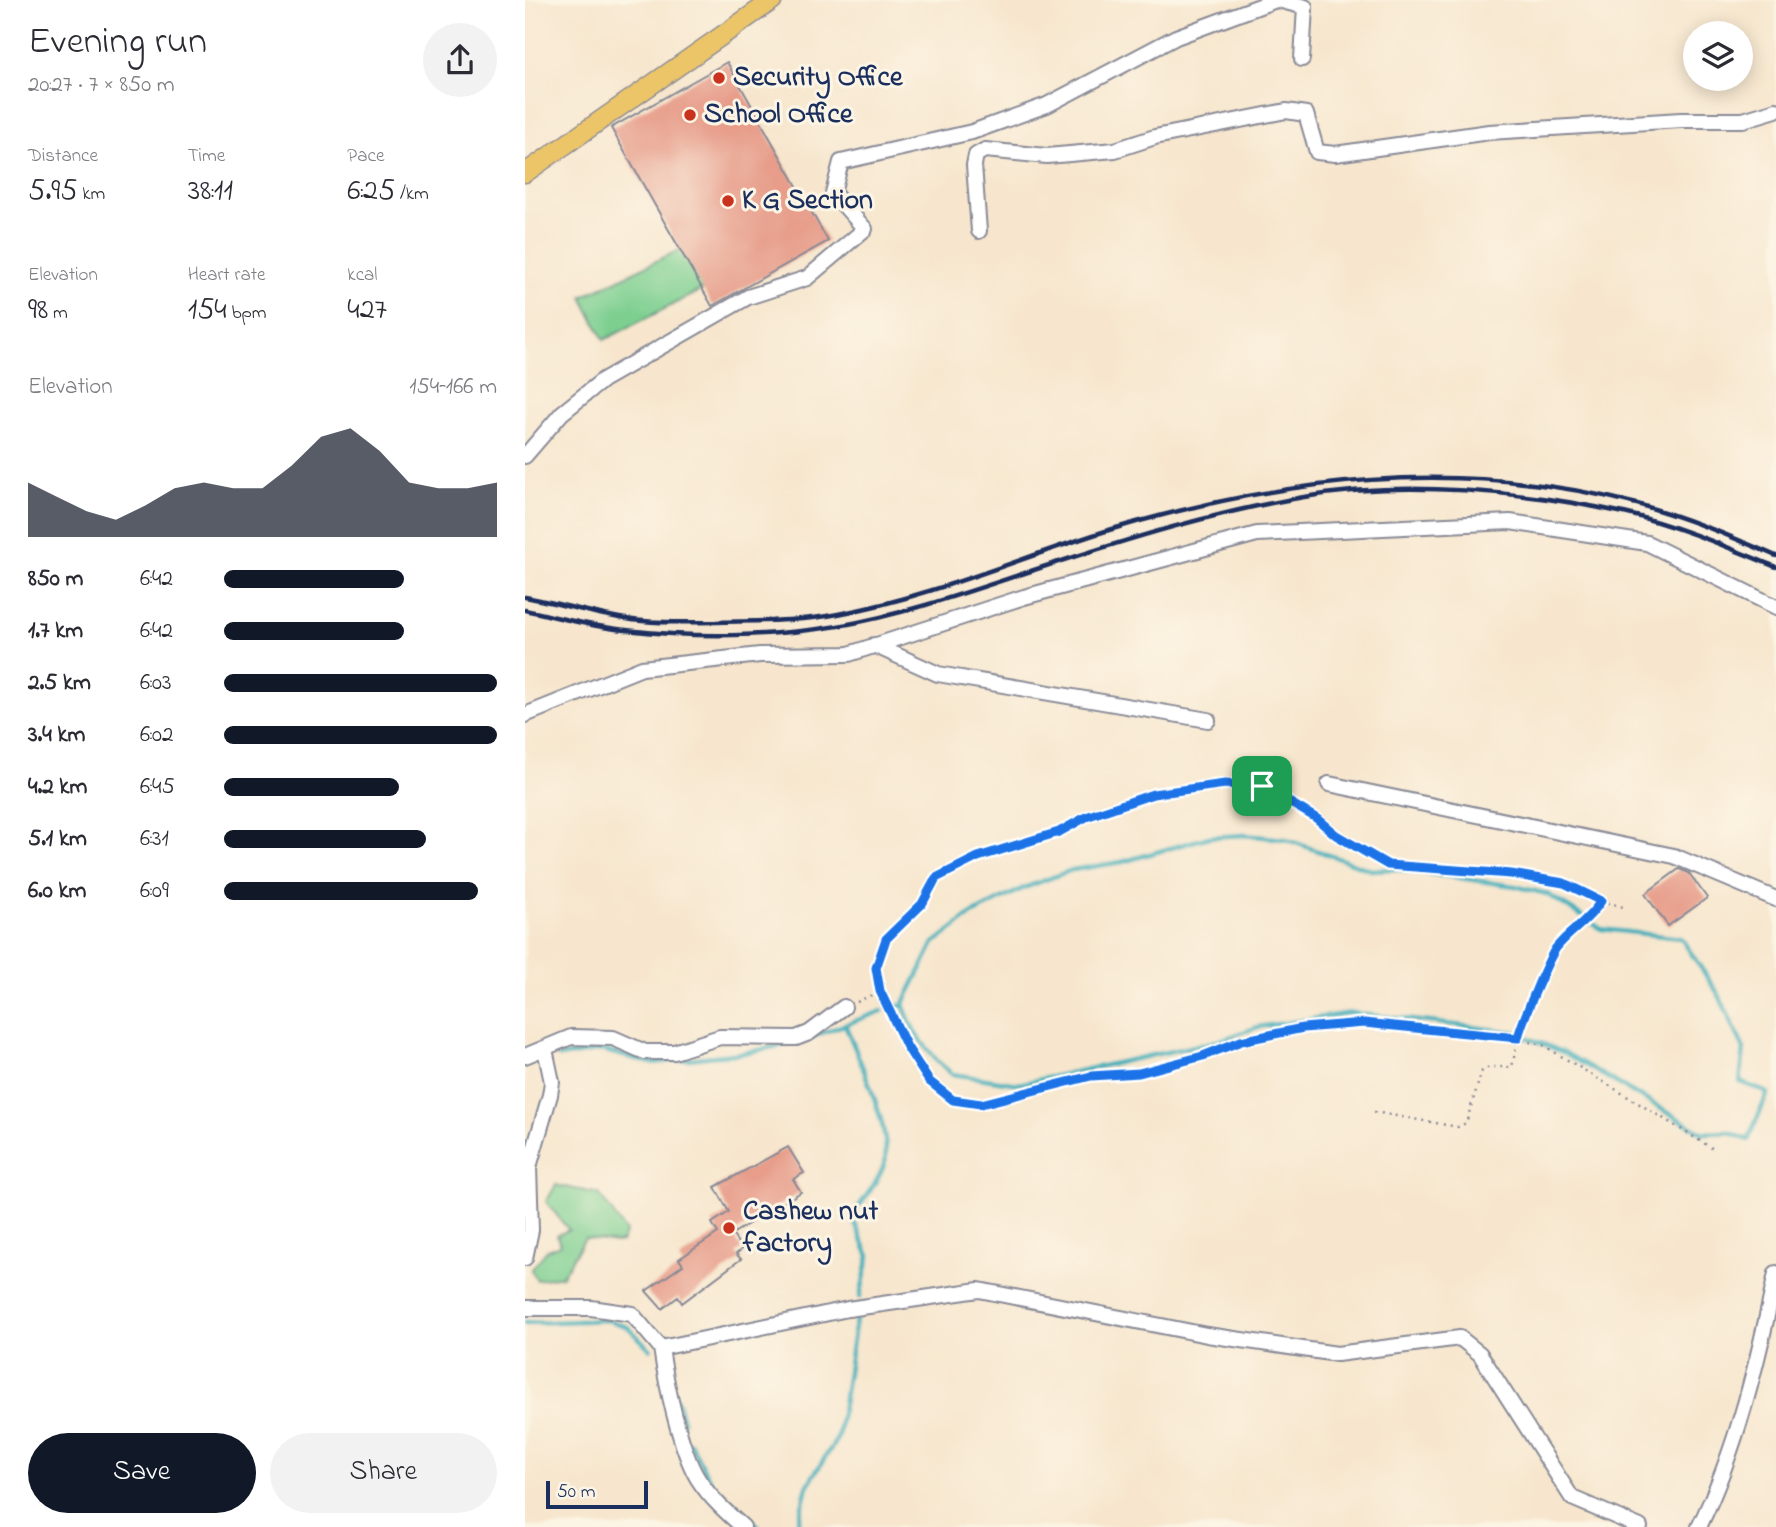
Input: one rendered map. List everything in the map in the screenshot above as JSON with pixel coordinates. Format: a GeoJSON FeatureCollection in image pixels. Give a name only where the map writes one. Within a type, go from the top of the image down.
{"type":"FeatureCollection","features":[{"type":"Feature","properties":{"kind":"main road"},"geometry":{"type":"LineString","coordinates":[[525,173],[773,0]]}},
{"type":"Feature","properties":{"kind":"street"},"geometry":{"type":"LineString","coordinates":[[525,456],[562,413],[603,380],[748,297],[807,278],[865,229],[833,193],[841,162],[972,132],[1047,105],[1177,37],[1277,0],[1305,7],[1302,59]]}},
{"type":"Feature","properties":{"kind":"street"},"geometry":{"type":"LineString","coordinates":[[979,231],[974,165],[976,155],[985,149],[1047,156],[1115,150],[1154,137],[1286,111],[1306,114],[1317,152],[1335,155],[1489,132],[1681,120],[1743,120],[1776,110]]}},
{"type":"Feature","properties":{"kind":"street"},"geometry":{"type":"LineString","coordinates":[[525,715],[642,668],[760,655],[849,654],[1024,597],[1257,534],[1510,522],[1647,543],[1776,607]]}},
{"type":"Feature","properties":{"kind":"street"},"geometry":{"type":"LineString","coordinates":[[874,645],[938,674],[1207,720]]}},
{"type":"Feature","properties":{"kind":"street"},"geometry":{"type":"LineString","coordinates":[[1329,784],[1674,856],[1776,899]]}},
{"type":"Feature","properties":{"kind":"street"},"geometry":{"type":"LineString","coordinates":[[525,1055],[571,1037],[586,1036],[613,1038],[645,1052],[674,1052],[720,1037],[796,1038],[809,1033],[844,1007]]}},
{"type":"Feature","properties":{"kind":"street"},"geometry":{"type":"LineString","coordinates":[[525,1258],[531,1230],[529,1167],[552,1082],[545,1049]]}},
{"type":"Feature","properties":{"kind":"street"},"geometry":{"type":"LineString","coordinates":[[1699,1527],[1711,1502],[1751,1378],[1776,1273]]}},
{"type":"Feature","properties":{"kind":"street"},"geometry":{"type":"LineString","coordinates":[[661,1348],[848,1309],[979,1290],[1207,1335],[1337,1354],[1460,1338],[1481,1354],[1572,1499],[1640,1527]]}},
{"type":"Feature","properties":{"kind":"street"},"geometry":{"type":"LineString","coordinates":[[525,1308],[591,1308],[632,1314],[661,1348],[667,1392],[697,1478],[725,1511],[743,1527]]}},
{"type":"Feature","properties":{"kind":"path"},"geometry":{"type":"LineString","coordinates":[[1623,908],[1601,901],[1564,883],[1511,874],[1388,865],[1336,835],[1316,818],[1262,786],[1225,784],[1144,797],[1086,817],[1059,832],[978,857],[936,878],[922,904],[886,939],[876,968],[880,991],[907,1047],[929,1081],[953,1100],[981,1104],[1091,1076],[1139,1073],[1203,1056],[1241,1041],[1303,1028],[1364,1023],[1518,1038],[1543,1045],[1635,1104],[1696,1136],[1714,1150]]}},
{"type":"Feature","properties":{"kind":"path"},"geometry":{"type":"LineString","coordinates":[[1374,1112],[1458,1127],[1466,1123],[1482,1071],[1489,1067],[1512,1067],[1518,1038],[1554,950],[1570,933],[1590,919],[1601,901]]}},
{"type":"Feature","properties":{"kind":"path"},"geometry":{"type":"LineString","coordinates":[[844,1007],[880,991]]}},
{"type":"Feature","properties":{"kind":"green space"},"geometry":{"type":"Polygon","coordinates":[[[685,247],[707,287],[604,340],[582,297],[685,247]]]}},
{"type":"Feature","properties":{"kind":"green space"},"geometry":{"type":"Polygon","coordinates":[[[556,1185],[599,1194],[626,1232],[621,1242],[616,1243],[585,1238],[562,1276],[537,1280],[531,1270],[547,1250],[560,1245],[557,1235],[569,1230],[546,1202],[556,1185]]]}},
{"type":"Feature","properties":{"kind":"building"},"geometry":{"type":"Polygon","coordinates":[[[727,62],[828,241],[712,306],[611,128],[727,62]]]}},
{"type":"Feature","properties":{"kind":"building"},"geometry":{"type":"Polygon","coordinates":[[[1679,869],[1689,873],[1707,898],[1668,926],[1645,894],[1679,869]]]}},
{"type":"Feature","properties":{"kind":"building","name":"Cashew nut factory"},"geometry":{"type":"Polygon","coordinates":[[[788,1147],[804,1173],[793,1179],[801,1192],[732,1234],[742,1249],[736,1254],[741,1259],[682,1303],[678,1297],[662,1309],[646,1291],[683,1265],[679,1259],[718,1233],[712,1223],[729,1212],[715,1187],[788,1147]]]}},
{"type":"Feature","properties":{"kind":"waterway"},"geometry":{"type":"LineString","coordinates":[[903,1005],[934,943],[972,914],[1024,888],[1072,870],[1122,862],[1209,837],[1244,835],[1285,839],[1371,870],[1396,869],[1515,886],[1547,894],[1582,916]]}},
{"type":"Feature","properties":{"kind":"waterway"},"geometry":{"type":"LineString","coordinates":[[1526,1037],[1565,1053],[1703,1133],[1729,1132],[1748,1140],[1768,1093],[1740,1082],[1744,1049],[1719,995],[1681,938],[1601,929],[1590,922]]}},
{"type":"Feature","properties":{"kind":"waterway"},"geometry":{"type":"LineString","coordinates":[[896,1007],[903,1005],[915,1033],[938,1062],[952,1074],[1019,1084],[1218,1041],[1258,1027],[1352,1013],[1515,1032]]}},
{"type":"Feature","properties":{"kind":"waterway"},"geometry":{"type":"LineString","coordinates":[[814,1036],[882,1011]]}},
{"type":"Feature","properties":{"kind":"waterway"},"geometry":{"type":"LineString","coordinates":[[845,1024],[879,1112],[886,1147],[885,1161],[879,1176],[852,1217],[869,1256],[860,1297]]}},
{"type":"Feature","properties":{"kind":"waterway"},"geometry":{"type":"LineString","coordinates":[[559,1057],[601,1050],[652,1063],[743,1053],[789,1044]]}},
{"type":"Feature","properties":{"kind":"waterway"},"geometry":{"type":"LineString","coordinates":[[797,1527],[807,1486],[838,1437],[856,1319]]}},
{"type":"Feature","properties":{"kind":"waterway"},"geometry":{"type":"LineString","coordinates":[[525,1323],[608,1320],[628,1327],[650,1349]]}},
{"type":"Feature","properties":{"kind":"waterway"},"geometry":{"type":"LineString","coordinates":[[677,1399],[683,1421]]}},
{"type":"Feature","properties":{"kind":"waterway"},"geometry":{"type":"LineString","coordinates":[[690,1443],[712,1484],[759,1527]]}},
{"type":"Feature","properties":{"kind":"railway"},"geometry":{"type":"LineString","coordinates":[[525,597],[648,622],[762,621],[823,617],[907,598],[1109,530],[1174,512],[1240,497],[1371,480],[1438,478],[1504,481],[1570,489],[1673,515],[1776,556]]}},
{"type":"Feature","properties":{"kind":"railway"},"geometry":{"type":"LineString","coordinates":[[525,610],[601,627],[652,633],[733,635],[812,630],[916,608],[1107,546],[1205,518],[1304,497],[1382,489],[1464,490],[1586,505],[1663,524],[1776,567]]}},
{"type":"Feature","properties":{"kind":"place","name":"Security Office"},"geometry":{"type":"Point","coordinates":[719,78]}},
{"type":"Feature","properties":{"kind":"place","name":"School Office"},"geometry":{"type":"Point","coordinates":[690,115]}},
{"type":"Feature","properties":{"kind":"place","name":"K G Section"},"geometry":{"type":"Point","coordinates":[728,201]}},
{"type":"Feature","properties":{"kind":"place","name":"Cashew nut factory"},"geometry":{"type":"Point","coordinates":[729,1228]}},
{"type":"Feature","properties":{"kind":"route"},"geometry":{"type":"LineString","coordinates":[[1225,784],[1262,786],[1316,818],[1336,835],[1388,865],[1511,874],[1564,883],[1601,901],[1590,919],[1570,933],[1554,950],[1518,1038],[1364,1023],[1303,1028],[1241,1041],[1203,1056],[1139,1073],[1091,1076],[981,1104],[953,1100],[929,1081],[907,1047],[880,991],[876,968],[886,939],[922,904],[936,878],[978,857],[1003,852],[1030,839],[1059,832],[1086,817],[1153,794],[1225,784]]}}]}
